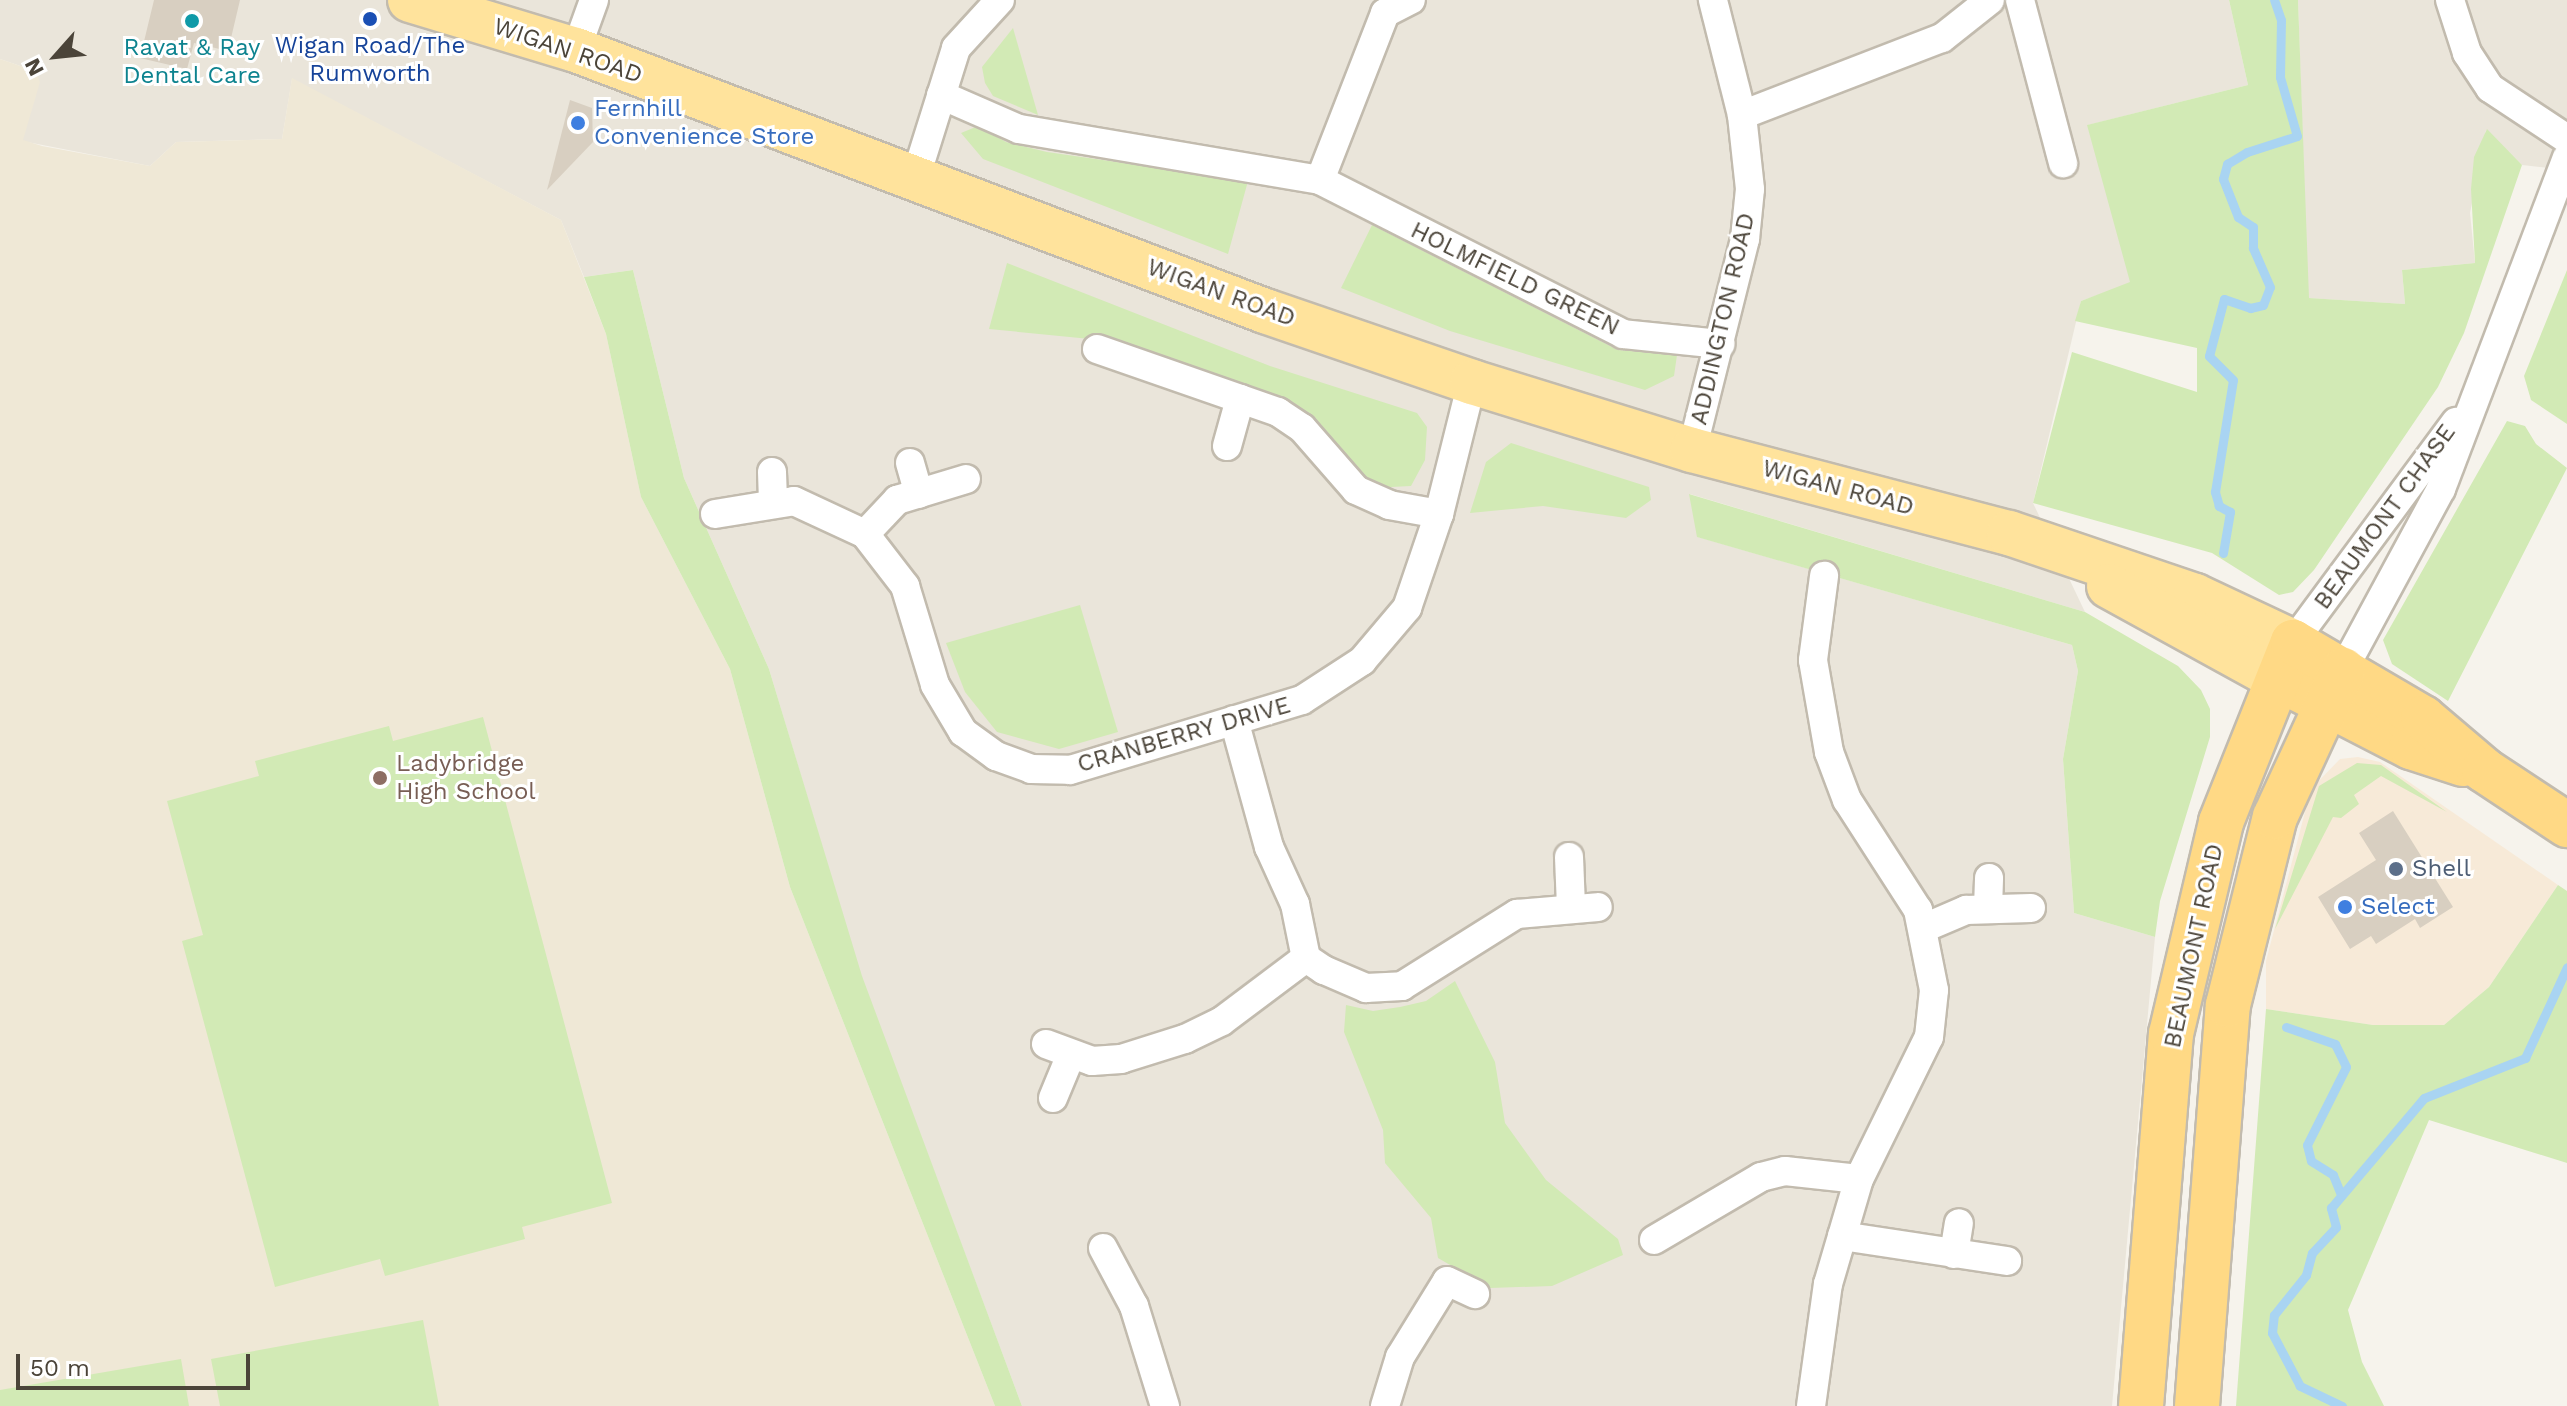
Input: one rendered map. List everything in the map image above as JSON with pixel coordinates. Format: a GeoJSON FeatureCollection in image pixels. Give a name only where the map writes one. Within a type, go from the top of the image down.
{"type":"FeatureCollection","features":[{"type":"Feature","properties":{"kind":"highway","name":"WIGAN ROAD"},"geometry":{"type":"LineString","coordinates":[[2286,660],[2334,686],[2423,718],[2484,770],[2564,824]]}},
{"type":"Feature","properties":{"kind":"highway","name":"BEAUMONT ROAD"},"geometry":{"type":"LineString","coordinates":[[2141,1406],[2171,1034],[2221,822],[2286,660]]}},
{"type":"Feature","properties":{"kind":"highway","name":"BEAUMONT ROAD"},"geometry":{"type":"LineString","coordinates":[[2197,1406],[2228,1005],[2275,817],[2334,686]]}},
{"type":"Feature","properties":{"kind":"main road","name":"WIGAN ROAD"},"geometry":{"type":"LineString","coordinates":[[410,0],[576,50],[916,176],[1212,291],[1472,382],[1692,450],[2044,546],[2177,627],[2286,660]]}},
{"type":"Feature","properties":{"kind":"street"},"geometry":{"type":"LineString","coordinates":[[576,50],[594,0]]}},
{"type":"Feature","properties":{"kind":"street"},"geometry":{"type":"LineString","coordinates":[[916,176],[964,34],[1000,0]]}},
{"type":"Feature","properties":{"kind":"street"},"geometry":{"type":"LineString","coordinates":[[1320,180],[1385,13],[1411,0]]}},
{"type":"Feature","properties":{"kind":"street","name":"ADDINGTON ROAD"},"geometry":{"type":"LineString","coordinates":[[1692,450],[1720,344],[1748,214],[1742,115],[1713,0]]}},
{"type":"Feature","properties":{"kind":"street"},"geometry":{"type":"LineString","coordinates":[[1742,115],[1942,38],[1990,0]]}},
{"type":"Feature","properties":{"kind":"street"},"geometry":{"type":"LineString","coordinates":[[2020,0],[2063,163]]}},
{"type":"Feature","properties":{"kind":"street"},"geometry":{"type":"LineString","coordinates":[[2450,0],[2467,53],[2490,88],[2567,139]]}},
{"type":"Feature","properties":{"kind":"street","name":"HOLMFIELD GREEN"},"geometry":{"type":"LineString","coordinates":[[941,95],[1019,129],[1320,180],[1623,334],[1720,344]]}},
{"type":"Feature","properties":{"kind":"street","name":"BEAUMONT CHASE"},"geometry":{"type":"LineString","coordinates":[[2334,686],[2441,489],[2567,158]]}},
{"type":"Feature","properties":{"kind":"street"},"geometry":{"type":"LineString","coordinates":[[1097,349],[1292,419],[1356,490],[1389,505],[1439,514]]}},
{"type":"Feature","properties":{"kind":"street","name":"CRANBERRY DRIVE"},"geometry":{"type":"LineString","coordinates":[[715,514],[773,500],[836,515],[865,534],[905,586],[944,708],[996,756],[1031,769],[1070,770],[1234,720],[1330,685],[1389,635],[1407,608],[1439,514],[1472,382]]}},
{"type":"Feature","properties":{"kind":"street","name":"BEAUMONT CHASE"},"geometry":{"type":"LineString","coordinates":[[2286,660],[2477,392]]}},
{"type":"Feature","properties":{"kind":"street"},"geometry":{"type":"LineString","coordinates":[[1227,446],[1240,399]]}},
{"type":"Feature","properties":{"kind":"street"},"geometry":{"type":"LineString","coordinates":[[910,463],[919,494]]}},
{"type":"Feature","properties":{"kind":"street"},"geometry":{"type":"LineString","coordinates":[[772,472],[773,500]]}},
{"type":"Feature","properties":{"kind":"street"},"geometry":{"type":"LineString","coordinates":[[865,534],[897,500],[966,479]]}},
{"type":"Feature","properties":{"kind":"street"},"geometry":{"type":"LineString","coordinates":[[1811,1406],[1828,1284],[1842,1236],[1859,1179],[1929,1037],[1934,990],[1924,928],[1847,800],[1829,752],[1813,660],[1824,576]]}},
{"type":"Feature","properties":{"kind":"street"},"geometry":{"type":"LineString","coordinates":[[1234,720],[1269,847],[1295,904],[1306,958]]}},
{"type":"Feature","properties":{"kind":"street"},"geometry":{"type":"LineString","coordinates":[[1306,958],[1366,988],[1402,986],[1501,921],[1536,909],[1585,907],[1569,857]]}},
{"type":"Feature","properties":{"kind":"street"},"geometry":{"type":"LineString","coordinates":[[1988,908],[1989,878]]}},
{"type":"Feature","properties":{"kind":"street"},"geometry":{"type":"LineString","coordinates":[[1924,928],[1950,914],[1988,908],[2031,908]]}},
{"type":"Feature","properties":{"kind":"street"},"geometry":{"type":"LineString","coordinates":[[1053,1098],[1058,1050],[1121,1059],[1185,1039],[1222,1021],[1306,958]]}},
{"type":"Feature","properties":{"kind":"street"},"geometry":{"type":"LineString","coordinates":[[1654,1240],[1694,1200],[1785,1171],[1859,1179]]}},
{"type":"Feature","properties":{"kind":"street"},"geometry":{"type":"LineString","coordinates":[[1954,1254],[1959,1223]]}},
{"type":"Feature","properties":{"kind":"street"},"geometry":{"type":"LineString","coordinates":[[1842,1236],[2007,1261]]}},
{"type":"Feature","properties":{"kind":"street"},"geometry":{"type":"LineString","coordinates":[[1103,1248],[1138,1284],[1165,1406]]}},
{"type":"Feature","properties":{"kind":"street"},"geometry":{"type":"LineString","coordinates":[[1385,1406],[1400,1357],[1447,1281],[1475,1294]]}},
{"type":"Feature","properties":{"kind":"shaded area"},"geometry":{"type":"Polygon","coordinates":[[[0,0],[2229,0],[2248,85],[2088,125],[2131,283],[2081,301],[2033,503],[2085,612],[1690,494],[1698,537],[2072,645],[2078,671],[2063,759],[2074,913],[2155,937],[2112,1406],[1022,1406],[861,976],[769,669],[684,478],[633,270],[584,277],[561,220],[292,79],[282,139],[176,142],[150,166],[22,141],[35,71],[0,59],[0,0]]]}},
{"type":"Feature","properties":{"kind":"shaded area"},"geometry":{"type":"Polygon","coordinates":[[[2298,0],[2567,0],[2567,170],[2522,165],[2486,130],[2470,213],[2475,263],[2402,270],[2405,304],[2308,298],[2298,0]]]}},
{"type":"Feature","properties":{"kind":"shaded area","name":"Ladybridge High School"},"geometry":{"type":"Polygon","coordinates":[[[0,59],[35,71],[40,82],[23,140],[42,146],[150,166],[176,142],[282,139],[292,78],[561,220],[606,334],[641,497],[730,669],[790,887],[995,1406],[0,1406],[0,59]]]}},
{"type":"Feature","properties":{"kind":"shaded area"},"geometry":{"type":"Polygon","coordinates":[[[2358,757],[2380,762],[2558,885],[2489,987],[2444,1025],[2373,1025],[2266,1009],[2266,961],[2311,789],[2340,759],[2358,757]]]}},
{"type":"Feature","properties":{"kind":"green space"},"geometry":{"type":"Polygon","coordinates":[[[2229,0],[2298,0],[2309,298],[2405,304],[2402,270],[2475,263],[2471,189],[2474,157],[2487,129],[2522,165],[2464,333],[2438,387],[2314,570],[2293,592],[2279,595],[2212,553],[2033,503],[2072,352],[2197,392],[2197,348],[2075,321],[2081,301],[2130,282],[2087,125],[2248,85],[2229,0]]]}},
{"type":"Feature","properties":{"kind":"green space"},"geometry":{"type":"Polygon","coordinates":[[[1013,28],[1038,115],[993,96],[985,83],[982,67],[1013,28]]]}},
{"type":"Feature","properties":{"kind":"green space"},"geometry":{"type":"Polygon","coordinates":[[[978,126],[1006,142],[1047,152],[1248,181],[1228,254],[983,159],[961,133],[978,126]]]}},
{"type":"Feature","properties":{"kind":"green space"},"geometry":{"type":"Polygon","coordinates":[[[1372,225],[1618,350],[1677,355],[1674,376],[1645,390],[1450,331],[1341,288],[1372,225]]]}},
{"type":"Feature","properties":{"kind":"green space"},"geometry":{"type":"Polygon","coordinates":[[[1007,263],[1270,366],[1417,413],[1427,427],[1425,460],[1411,486],[1391,487],[1391,496],[1367,486],[1301,413],[1090,339],[989,329],[1007,263]]]}},
{"type":"Feature","properties":{"kind":"green space"},"geometry":{"type":"Polygon","coordinates":[[[633,270],[684,478],[769,669],[862,976],[1022,1406],[995,1406],[790,887],[730,669],[641,497],[606,334],[584,277],[633,270]]]}},
{"type":"Feature","properties":{"kind":"green space"},"geometry":{"type":"Polygon","coordinates":[[[2567,270],[2567,424],[2531,400],[2524,376],[2567,270]]]}},
{"type":"Feature","properties":{"kind":"green space"},"geometry":{"type":"Polygon","coordinates":[[[2507,421],[2525,426],[2536,444],[2567,468],[2448,701],[2392,664],[2383,640],[2507,421]]]}},
{"type":"Feature","properties":{"kind":"green space"},"geometry":{"type":"Polygon","coordinates":[[[1511,443],[1649,487],[1651,500],[1626,518],[1543,506],[1470,513],[1486,462],[1511,443]]]}},
{"type":"Feature","properties":{"kind":"green space"},"geometry":{"type":"Polygon","coordinates":[[[1689,494],[2085,612],[2178,666],[2201,690],[2210,709],[2210,737],[2160,901],[2155,937],[2074,913],[2063,759],[2078,671],[2072,645],[1697,537],[1689,494]]]}},
{"type":"Feature","properties":{"kind":"green space"},"geometry":{"type":"Polygon","coordinates":[[[1080,605],[1118,732],[1059,749],[997,732],[965,692],[946,643],[1080,605]]]}},
{"type":"Feature","properties":{"kind":"green space"},"geometry":{"type":"Polygon","coordinates":[[[483,717],[612,1203],[522,1227],[525,1239],[385,1276],[380,1259],[275,1287],[182,941],[203,935],[167,801],[259,776],[255,761],[389,726],[393,741],[483,717]]]}},
{"type":"Feature","properties":{"kind":"green space"},"geometry":{"type":"Polygon","coordinates":[[[2357,763],[2381,765],[2447,812],[2381,776],[2354,795],[2359,804],[2341,818],[2333,817],[2275,929],[2319,786],[2357,763]]]}},
{"type":"Feature","properties":{"kind":"green space"},"geometry":{"type":"Polygon","coordinates":[[[2558,885],[2567,891],[2567,1163],[2429,1120],[2348,1310],[2362,1362],[2384,1406],[2236,1406],[2266,1009],[2373,1025],[2444,1025],[2489,987],[2558,885]]]}},
{"type":"Feature","properties":{"kind":"green space"},"geometry":{"type":"Polygon","coordinates":[[[1455,981],[1495,1062],[1505,1123],[1546,1180],[1618,1239],[1623,1255],[1552,1286],[1490,1288],[1438,1258],[1431,1218],[1385,1163],[1383,1130],[1344,1032],[1346,1005],[1373,1011],[1400,1007],[1426,1001],[1455,981]]]}},
{"type":"Feature","properties":{"kind":"green space"},"geometry":{"type":"Polygon","coordinates":[[[423,1320],[439,1406],[220,1406],[211,1359],[423,1320]]]}},
{"type":"Feature","properties":{"kind":"green space"},"geometry":{"type":"Polygon","coordinates":[[[181,1359],[189,1406],[0,1406],[0,1390],[181,1359]]]}},
{"type":"Feature","properties":{"kind":"building","name":"Ravat & Ray Dental Care"},"geometry":{"type":"Polygon","coordinates":[[[154,0],[240,0],[228,51],[194,43],[187,69],[140,58],[154,0]]]}},
{"type":"Feature","properties":{"kind":"building","name":"Fernhill Convenience Store"},"geometry":{"type":"Polygon","coordinates":[[[570,100],[592,108],[593,142],[547,190],[570,100]]]}},
{"type":"Feature","properties":{"kind":"building","name":"Shell"},"geometry":{"type":"Polygon","coordinates":[[[2393,811],[2453,907],[2420,928],[2415,919],[2376,944],[2371,936],[2350,949],[2318,897],[2376,860],[2359,833],[2393,811]]]}},
{"type":"Feature","properties":{"kind":"waterway"},"geometry":{"type":"LineString","coordinates":[[2223,553],[2230,512],[2219,506],[2215,492],[2233,380],[2209,356],[2224,299],[2250,308],[2263,305],[2270,287],[2253,248],[2253,227],[2238,217],[2223,179],[2227,164],[2247,152],[2297,136],[2280,77],[2281,20],[2274,0]]}},
{"type":"Feature","properties":{"kind":"waterway"},"geometry":{"type":"LineString","coordinates":[[2342,1406],[2300,1386],[2272,1333],[2274,1315],[2306,1275],[2312,1253],[2336,1227],[2331,1208],[2424,1098],[2525,1058],[2567,967]]}},
{"type":"Feature","properties":{"kind":"waterway"},"geometry":{"type":"LineString","coordinates":[[2286,1027],[2335,1044],[2346,1067],[2307,1145],[2311,1161],[2333,1175],[2341,1195]]}},
{"type":"Feature","properties":{"kind":"place","name":"Wigan Road/The Rumworth"},"geometry":{"type":"Point","coordinates":[370,19]}},
{"type":"Feature","properties":{"kind":"place","name":"Ravat & Ray Dental Care"},"geometry":{"type":"Point","coordinates":[192,21]}},
{"type":"Feature","properties":{"kind":"place","name":"Fernhill Convenience Store"},"geometry":{"type":"Point","coordinates":[578,123]}},
{"type":"Feature","properties":{"kind":"place","name":"Ladybridge High School"},"geometry":{"type":"Point","coordinates":[380,778]}},
{"type":"Feature","properties":{"kind":"place","name":"Shell"},"geometry":{"type":"Point","coordinates":[2396,869]}},
{"type":"Feature","properties":{"kind":"place","name":"Select"},"geometry":{"type":"Point","coordinates":[2345,907]}}]}
